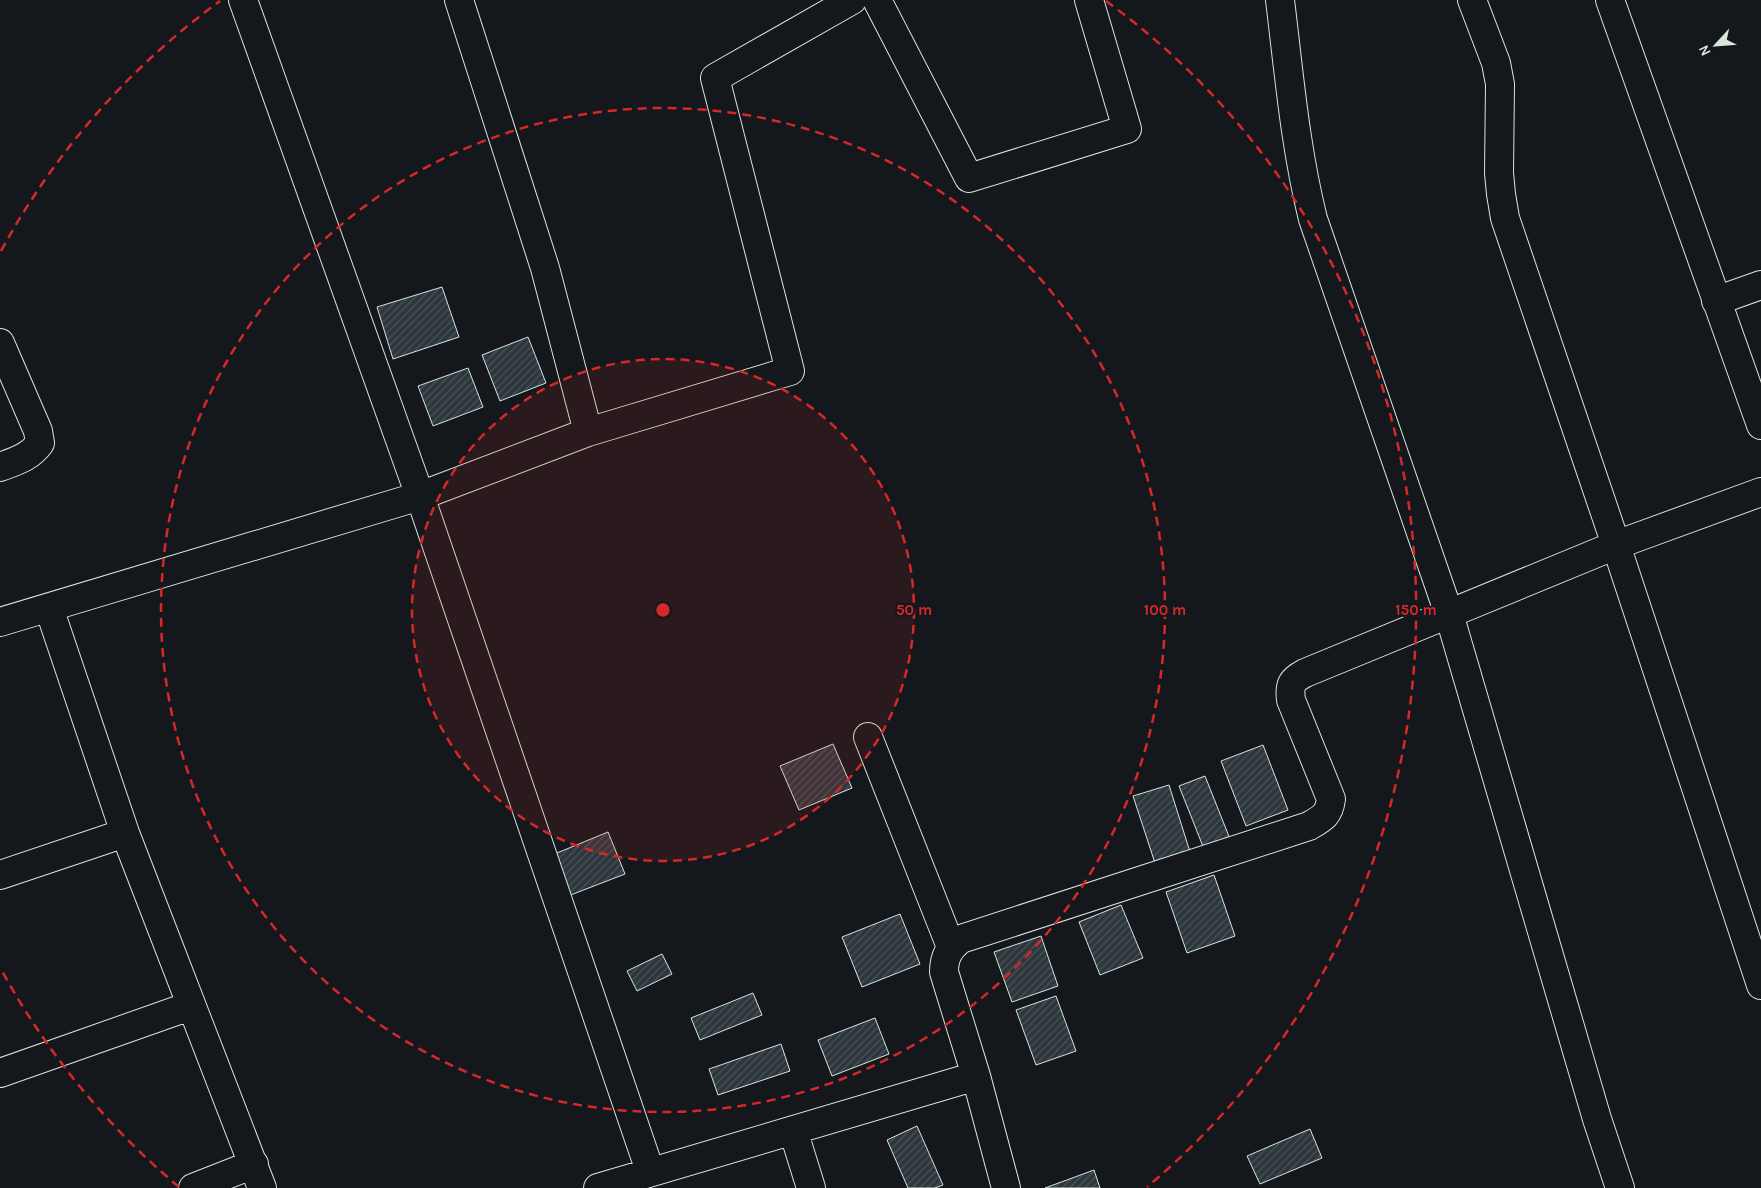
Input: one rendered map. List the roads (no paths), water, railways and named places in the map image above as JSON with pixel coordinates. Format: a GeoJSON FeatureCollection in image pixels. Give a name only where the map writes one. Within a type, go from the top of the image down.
{"type":"FeatureCollection","features":[{"type":"Feature","properties":{"kind":"street"},"geometry":{"type":"LineString","coordinates":[[243,0],[420,496],[650,1172]]}},
{"type":"Feature","properties":{"kind":"street"},"geometry":{"type":"LineString","coordinates":[[459,0],[545,268],[588,432]]}},
{"type":"Feature","properties":{"kind":"street"},"geometry":{"type":"LineString","coordinates":[[0,622],[420,496],[588,432],[790,371],[715,78],[852,0]]}},
{"type":"Feature","properties":{"kind":"street"},"geometry":{"type":"LineString","coordinates":[[878,0],[968,178],[1127,129],[1089,0]]}},
{"type":"Feature","properties":{"kind":"street"},"geometry":{"type":"LineString","coordinates":[[1280,0],[1298,147],[1313,218],[1449,614],[1595,1110],[1620,1188]]}},
{"type":"Feature","properties":{"kind":"street"},"geometry":{"type":"LineString","coordinates":[[1472,0],[1496,63],[1500,84],[1499,173],[1500,194],[1505,218],[1616,545],[1761,985]]}},
{"type":"Feature","properties":{"kind":"street"},"geometry":{"type":"LineString","coordinates":[[1610,0],[1761,425]]}},
{"type":"Feature","properties":{"kind":"street"},"geometry":{"type":"LineString","coordinates":[[1716,301],[1761,285]]}},
{"type":"Feature","properties":{"kind":"street"},"geometry":{"type":"LineString","coordinates":[[0,343],[38,431],[40,442],[34,451],[23,459],[0,467]]}},
{"type":"Feature","properties":{"kind":"street"},"geometry":{"type":"LineString","coordinates":[[1006,1188],[976,1076],[944,972],[944,960],[951,947],[961,939],[1309,826],[1321,819],[1330,810],[1330,799],[1291,700],[1290,689],[1294,679],[1305,672],[1616,545],[1761,492]]}},
{"type":"Feature","properties":{"kind":"street"},"geometry":{"type":"LineString","coordinates":[[49,608],[124,833],[258,1176],[193,1188]]}},
{"type":"Feature","properties":{"kind":"street"},"geometry":{"type":"LineString","coordinates":[[868,737],[951,947]]}},
{"type":"Feature","properties":{"kind":"street"},"geometry":{"type":"LineString","coordinates":[[0,876],[124,833]]}},
{"type":"Feature","properties":{"kind":"street"},"geometry":{"type":"LineString","coordinates":[[0,1073],[190,1006]]}},
{"type":"Feature","properties":{"kind":"street"},"geometry":{"type":"LineString","coordinates":[[598,1188],[625,1184],[650,1172],[976,1076]]}},
{"type":"Feature","properties":{"kind":"street"},"geometry":{"type":"LineString","coordinates":[[793,1130],[811,1188]]}}]}
